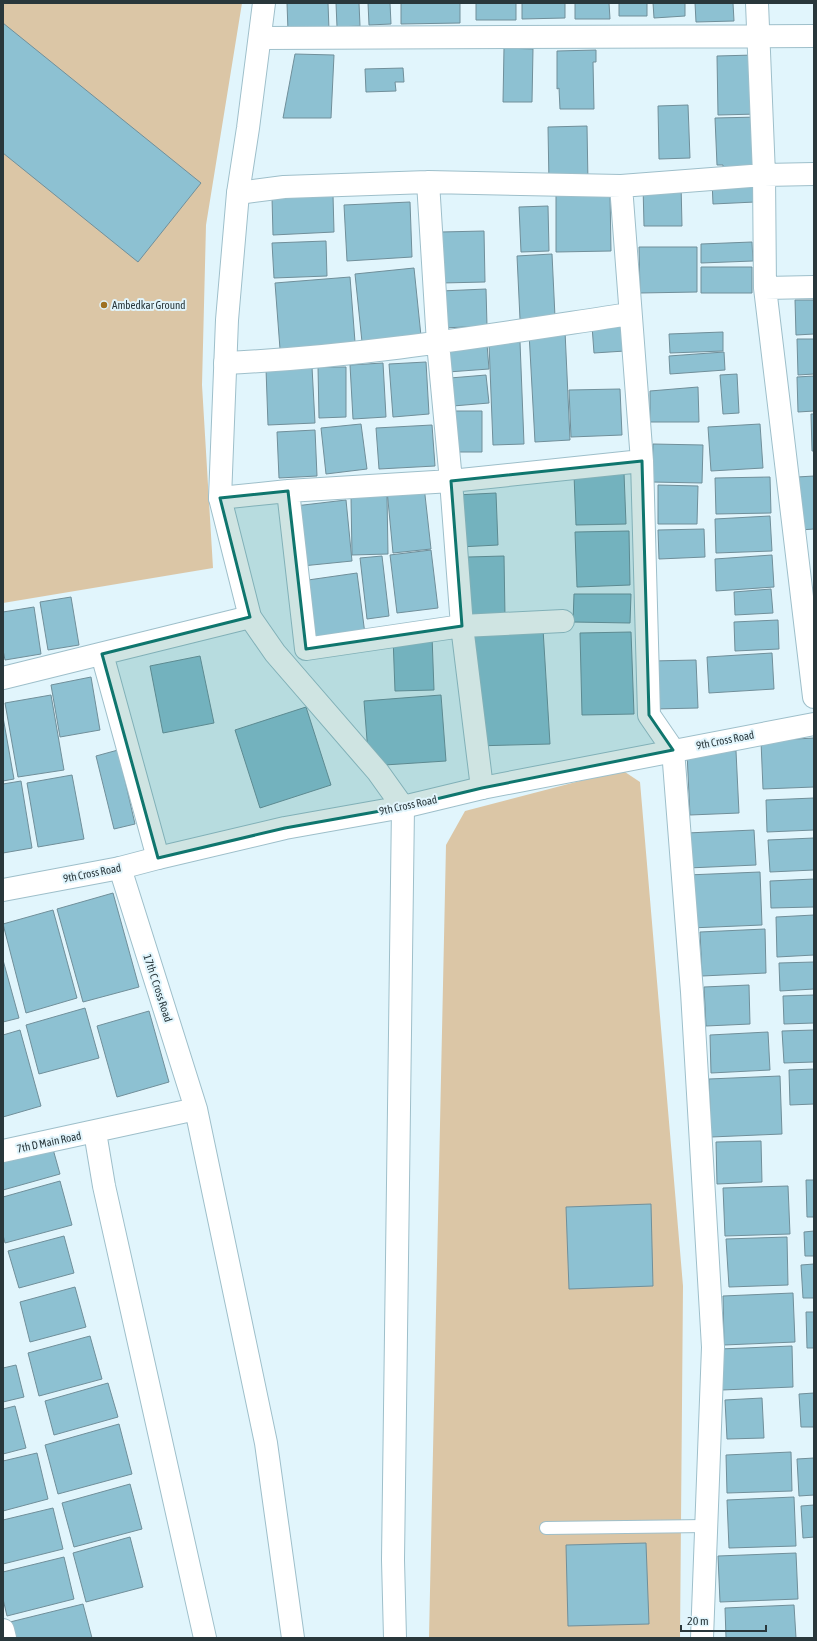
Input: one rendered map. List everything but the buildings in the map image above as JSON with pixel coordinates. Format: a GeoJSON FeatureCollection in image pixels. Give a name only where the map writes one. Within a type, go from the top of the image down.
{"type":"FeatureCollection","features":[{"type":"Feature","properties":{"kind":"street"},"geometry":{"type":"LineString","coordinates":[[264,3],[238,193],[225,363],[220,498],[250,617],[275,653],[378,772],[403,807],[394,1560],[395,1638]]}},
{"type":"Feature","properties":{"kind":"street"},"geometry":{"type":"LineString","coordinates":[[757,3],[764,175],[766,288],[814,697]]}},
{"type":"Feature","properties":{"kind":"street"},"geometry":{"type":"LineString","coordinates":[[260,38],[759,38],[814,36]]}},
{"type":"Feature","properties":{"kind":"street"},"geometry":{"type":"LineString","coordinates":[[238,193],[284,187],[428,182],[621,186],[764,175],[814,174]]}},
{"type":"Feature","properties":{"kind":"street"},"geometry":{"type":"LineString","coordinates":[[428,182],[438,343],[451,481],[462,626],[482,788]]}},
{"type":"Feature","properties":{"kind":"street"},"geometry":{"type":"LineString","coordinates":[[621,186],[642,461],[649,716],[673,750],[692,992],[713,1347],[702,1638]]}},
{"type":"Feature","properties":{"kind":"street"},"geometry":{"type":"LineString","coordinates":[[766,288],[814,287]]}},
{"type":"Feature","properties":{"kind":"street"},"geometry":{"type":"LineString","coordinates":[[225,363],[281,361],[438,343],[630,314]]}},
{"type":"Feature","properties":{"kind":"street"},"geometry":{"type":"LineString","coordinates":[[220,498],[451,481],[642,461]]}},
{"type":"Feature","properties":{"kind":"street"},"geometry":{"type":"LineString","coordinates":[[288,492],[306,649],[462,626],[563,621]]}},
{"type":"Feature","properties":{"kind":"street"},"geometry":{"type":"LineString","coordinates":[[3,678],[250,617]]}},
{"type":"Feature","properties":{"kind":"street"},"geometry":{"type":"LineString","coordinates":[[102,654],[158,858]]}},
{"type":"Feature","properties":{"kind":"street","name":"9th Cross Road"},"geometry":{"type":"LineString","coordinates":[[3,890],[120,868],[285,828],[403,807],[482,788],[814,724]]}},
{"type":"Feature","properties":{"kind":"street","name":"17th C Cross Road"},"geometry":{"type":"LineString","coordinates":[[120,868],[196,1109],[266,1443],[293,1638]]}},
{"type":"Feature","properties":{"kind":"street","name":"7th D Main Road"},"geometry":{"type":"LineString","coordinates":[[3,1151],[196,1109]]}},
{"type":"Feature","properties":{"kind":"street"},"geometry":{"type":"LineString","coordinates":[[95,1132],[104,1186],[205,1638]]}},
{"type":"Feature","properties":{"kind":"street"},"geometry":{"type":"LineString","coordinates":[[3,1630],[5,1638]]}},
{"type":"Feature","properties":{"kind":"lane"},"geometry":{"type":"LineString","coordinates":[[546,1528],[706,1526]]}},
{"type":"Feature","properties":{"kind":"highlighted area"},"geometry":{"type":"Polygon","coordinates":[[[642,461],[649,715],[673,750],[482,788],[403,807],[285,828],[158,858],[102,654],[250,617],[220,498],[288,491],[306,649],[462,626],[451,481],[642,461]]]}},
{"type":"Feature","properties":{"kind":"shaded area","name":"Ambedkar Ground"},"geometry":{"type":"Polygon","coordinates":[[[3,3],[242,3],[206,225],[202,385],[213,568],[3,603],[3,3]]]}},
{"type":"Feature","properties":{"kind":"shaded area"},"geometry":{"type":"Polygon","coordinates":[[[622,770],[640,782],[683,1286],[680,1638],[429,1638],[446,845],[465,811],[622,770]]]}},
{"type":"Feature","properties":{"kind":"place","name":"Ambedkar Ground"},"geometry":{"type":"Point","coordinates":[104,305]}}]}
